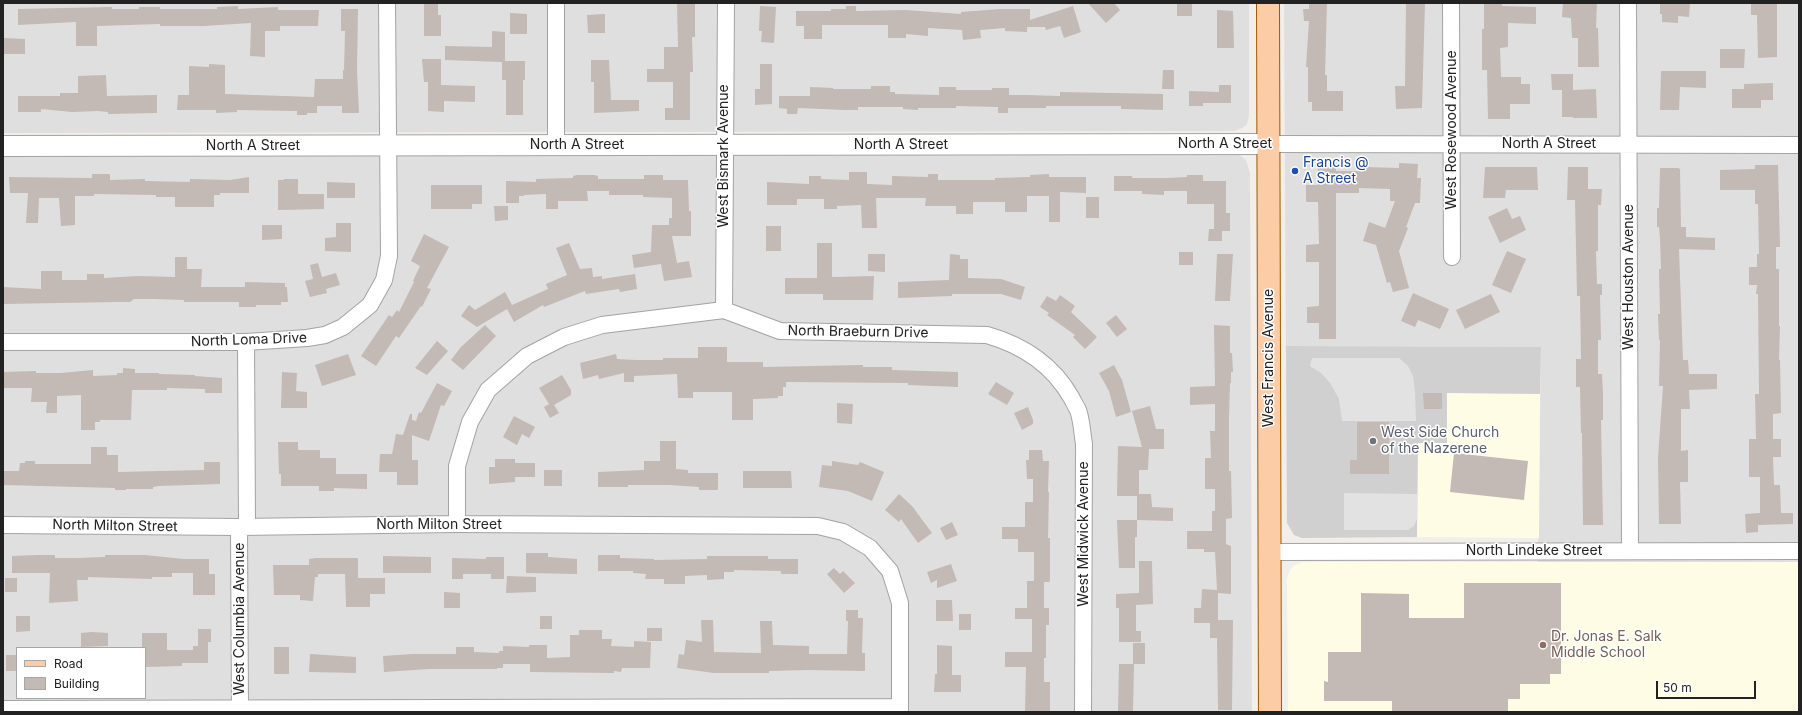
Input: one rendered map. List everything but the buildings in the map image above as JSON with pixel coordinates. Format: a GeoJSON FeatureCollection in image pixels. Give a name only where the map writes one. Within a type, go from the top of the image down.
{"type":"FeatureCollection","features":[{"type":"Feature","properties":{"kind":"main road","name":"West Francis Avenue"},"geometry":{"type":"LineString","coordinates":[[1268,3],[1270,712]]}},
{"type":"Feature","properties":{"kind":"street","name":"North Loma Drive"},"geometry":{"type":"LineString","coordinates":[[3,342],[246,342],[307,338],[325,335],[343,327],[370,305],[384,280],[389,256],[387,3]]}},
{"type":"Feature","properties":{"kind":"street"},"geometry":{"type":"LineString","coordinates":[[556,3],[556,145]]}},
{"type":"Feature","properties":{"kind":"street","name":"West Bismark Avenue"},"geometry":{"type":"LineString","coordinates":[[724,310],[726,3]]}},
{"type":"Feature","properties":{"kind":"street","name":"West Rosewood Avenue"},"geometry":{"type":"LineString","coordinates":[[1451,3],[1452,257]]}},
{"type":"Feature","properties":{"kind":"street","name":"West Houston Avenue"},"geometry":{"type":"LineString","coordinates":[[1628,3],[1630,551]]}},
{"type":"Feature","properties":{"kind":"street","name":"North A Street"},"geometry":{"type":"LineString","coordinates":[[3,146],[1268,144],[1799,145]]}},
{"type":"Feature","properties":{"kind":"street","name":"North Braeburn Drive"},"geometry":{"type":"LineString","coordinates":[[457,524],[457,466],[470,422],[488,390],[527,356],[564,337],[602,325],[724,310],[780,331],[987,335],[1007,341],[1026,351],[1048,366]]}},
{"type":"Feature","properties":{"kind":"street","name":"West Columbia Avenue"},"geometry":{"type":"LineString","coordinates":[[240,711],[246,342]]}},
{"type":"Feature","properties":{"kind":"street","name":"West Midwick Avenue"},"geometry":{"type":"LineString","coordinates":[[1048,366],[1064,386],[1078,410],[1084,444],[1083,712]]}},
{"type":"Feature","properties":{"kind":"street","name":"North Milton Street"},"geometry":{"type":"LineString","coordinates":[[3,525],[243,527],[457,524],[818,526],[843,532],[870,548],[890,571],[900,604],[900,709]]}},
{"type":"Feature","properties":{"kind":"street","name":"North Lindeke Street"},"geometry":{"type":"LineString","coordinates":[[1270,552],[1799,551]]}},
{"type":"Feature","properties":{"kind":"street"},"geometry":{"type":"LineString","coordinates":[[3,709],[240,711],[900,709]]}},
{"type":"Feature","properties":{"kind":"shaded area"},"geometry":{"type":"Polygon","coordinates":[[[3,3],[1249,3],[1249,116],[1247,124],[1234,131],[3,133],[3,3]]]}},
{"type":"Feature","properties":{"kind":"shaded area"},"geometry":{"type":"Polygon","coordinates":[[[1284,3],[1799,3],[1799,562],[1538,563],[1541,347],[1286,346],[1284,3]]]}},
{"type":"Feature","properties":{"kind":"shaded area"},"geometry":{"type":"Polygon","coordinates":[[[1233,153],[1240,155],[1246,160],[1250,173],[1252,712],[3,712],[3,155],[1233,153]]]}},
{"type":"Feature","properties":{"kind":"shaded area"},"geometry":{"type":"Polygon","coordinates":[[[1286,346],[1541,347],[1540,394],[1447,393],[1447,443],[1418,443],[1417,537],[1302,538],[1294,535],[1287,523],[1286,346]]]}},
{"type":"Feature","properties":{"kind":"shaded area"},"geometry":{"type":"Polygon","coordinates":[[[1312,358],[1399,358],[1408,366],[1413,376],[1416,421],[1342,421],[1339,399],[1330,383],[1321,373],[1310,366],[1312,358]]]}},
{"type":"Feature","properties":{"kind":"shaded area"},"geometry":{"type":"Polygon","coordinates":[[[1447,393],[1540,394],[1539,538],[1417,537],[1418,442],[1447,443],[1447,393]]]}},
{"type":"Feature","properties":{"kind":"shaded area"},"geometry":{"type":"Polygon","coordinates":[[[1344,493],[1417,494],[1417,519],[1414,526],[1408,530],[1344,530],[1344,493]]]}},
{"type":"Feature","properties":{"kind":"shaded area","name":"Dr. Jonas E. Salk Middle School"},"geometry":{"type":"Polygon","coordinates":[[[1302,562],[1799,562],[1799,712],[1288,712],[1287,579],[1290,570],[1295,565],[1302,562]]]}},
{"type":"Feature","properties":{"kind":"place","name":"Francis @ A Street"},"geometry":{"type":"Point","coordinates":[1295,171]}},
{"type":"Feature","properties":{"kind":"place","name":"West Side Church of the Nazerene"},"geometry":{"type":"Point","coordinates":[1373,441]}},
{"type":"Feature","properties":{"kind":"place","name":"Dr. Jonas E. Salk Middle School"},"geometry":{"type":"Point","coordinates":[1543,645]}}]}
